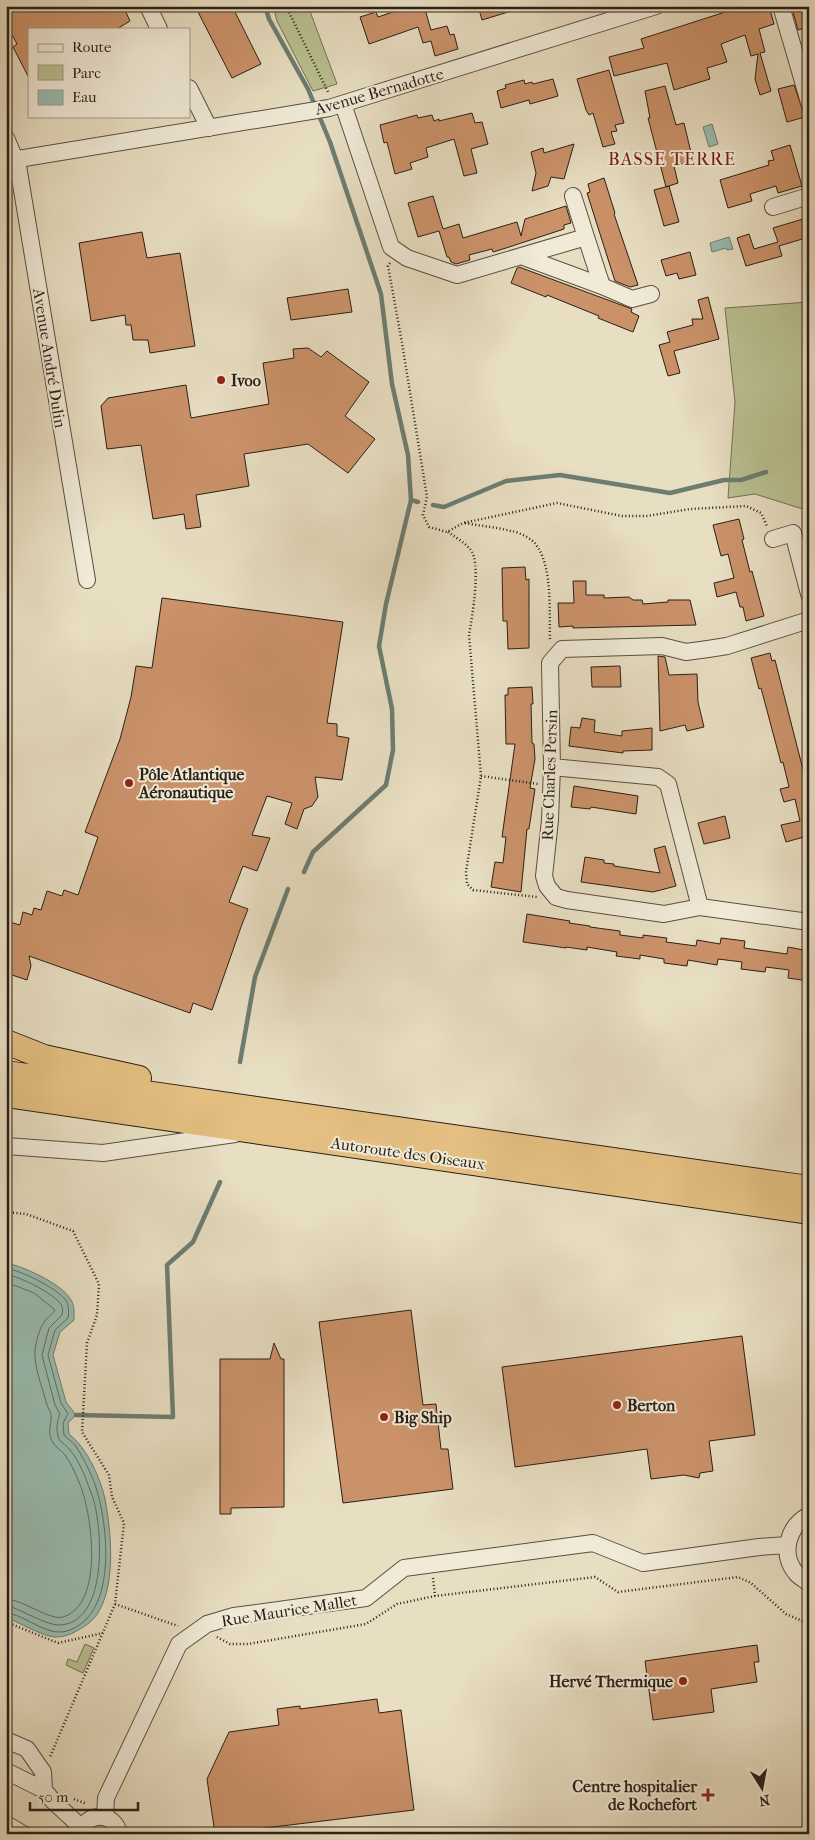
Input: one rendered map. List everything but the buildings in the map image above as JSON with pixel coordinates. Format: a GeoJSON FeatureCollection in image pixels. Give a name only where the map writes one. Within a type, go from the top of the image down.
{"type":"FeatureCollection","features":[{"type":"Feature","properties":{"kind":"highway"},"geometry":{"type":"LineString","coordinates":[[6,1042],[44,1057],[351,1123]]}},
{"type":"Feature","properties":{"kind":"highway","name":"Autoroute des Oiseaux"},"geometry":{"type":"LineString","coordinates":[[6,1073],[809,1188]]}},
{"type":"Feature","properties":{"kind":"highway","name":"Autoroute des Oiseaux"},"geometry":{"type":"LineString","coordinates":[[6,1095],[809,1212]]}},
{"type":"Feature","properties":{"kind":"street"},"geometry":{"type":"LineString","coordinates":[[148,6],[159,28]]}},
{"type":"Feature","properties":{"kind":"street","name":"Avenue Bernadotte"},"geometry":{"type":"LineString","coordinates":[[11,160],[336,106],[656,6]]}},
{"type":"Feature","properties":{"kind":"street"},"geometry":{"type":"LineString","coordinates":[[781,6],[809,102]]}},
{"type":"Feature","properties":{"kind":"street"},"geometry":{"type":"LineString","coordinates":[[190,90],[209,128]]}},
{"type":"Feature","properties":{"kind":"street"},"geometry":{"type":"LineString","coordinates":[[336,106],[391,247],[407,258],[457,276],[586,237]]}},
{"type":"Feature","properties":{"kind":"street","name":"Avenue André Dulin"},"geometry":{"type":"LineString","coordinates":[[6,138],[87,580]]}},
{"type":"Feature","properties":{"kind":"street"},"geometry":{"type":"LineString","coordinates":[[573,196],[602,286]]}},
{"type":"Feature","properties":{"kind":"street"},"geometry":{"type":"LineString","coordinates":[[773,207],[809,196]]}},
{"type":"Feature","properties":{"kind":"street"},"geometry":{"type":"LineString","coordinates":[[521,256],[632,299],[651,294]]}},
{"type":"Feature","properties":{"kind":"street"},"geometry":{"type":"LineString","coordinates":[[773,538],[793,533],[809,594]]}},
{"type":"Feature","properties":{"kind":"street"},"geometry":{"type":"LineString","coordinates":[[550,662],[562,649],[662,646],[686,652],[727,646],[809,620]]}},
{"type":"Feature","properties":{"kind":"street","name":"Rue Charles Persin"},"geometry":{"type":"LineString","coordinates":[[550,662],[552,786],[544,876],[547,886],[552,892]]}},
{"type":"Feature","properties":{"kind":"street"},"geometry":{"type":"LineString","coordinates":[[552,767],[658,777],[668,784],[700,907]]}},
{"type":"Feature","properties":{"kind":"street"},"geometry":{"type":"LineString","coordinates":[[552,892],[556,897],[567,900],[664,914],[700,907],[809,922]]}},
{"type":"Feature","properties":{"kind":"street"},"geometry":{"type":"LineString","coordinates":[[6,1146],[103,1153],[253,1131]]}},
{"type":"Feature","properties":{"kind":"street"},"geometry":{"type":"LineString","coordinates":[[809,1515],[801,1519],[792,1531],[787,1545],[788,1560],[797,1574],[809,1583]]}},
{"type":"Feature","properties":{"kind":"street","name":"Rue Maurice Mallet"},"geometry":{"type":"LineString","coordinates":[[105,1816],[106,1798],[179,1644],[208,1624],[234,1616],[366,1598],[404,1568],[593,1543],[643,1563],[787,1545]]}},
{"type":"Feature","properties":{"kind":"street"},"geometry":{"type":"LineString","coordinates":[[6,1740],[27,1749],[43,1772],[44,1790]]}},
{"type":"Feature","properties":{"kind":"street"},"geometry":{"type":"LineString","coordinates":[[6,1771],[44,1790],[81,1831],[89,1819],[105,1816],[114,1822],[119,1834]]}},
{"type":"Feature","properties":{"kind":"street"},"geometry":{"type":"LineString","coordinates":[[6,1824],[23,1834]]}},
{"type":"Feature","properties":{"kind":"path"},"geometry":{"type":"LineString","coordinates":[[286,6],[336,106]]}},
{"type":"Feature","properties":{"kind":"path"},"geometry":{"type":"LineString","coordinates":[[398,252],[388,266],[427,497],[423,515],[429,527],[448,532],[472,550],[476,569],[473,612],[469,635],[481,776],[466,872],[467,884],[473,890],[536,897],[552,892]]}},
{"type":"Feature","properties":{"kind":"path"},"geometry":{"type":"LineString","coordinates":[[448,532],[463,523],[557,503],[622,516],[647,516],[690,509],[746,506],[762,514],[773,538]]}},
{"type":"Feature","properties":{"kind":"path"},"geometry":{"type":"LineString","coordinates":[[463,523],[512,531],[530,539],[537,545],[544,561],[547,578],[550,662]]}},
{"type":"Feature","properties":{"kind":"path"},"geometry":{"type":"LineString","coordinates":[[481,776],[552,786]]}},
{"type":"Feature","properties":{"kind":"path"},"geometry":{"type":"LineString","coordinates":[[6,1212],[26,1214],[74,1231],[99,1284],[97,1315],[87,1343],[82,1432],[109,1475],[112,1497],[124,1523],[115,1604],[43,1772]]}},
{"type":"Feature","properties":{"kind":"path"},"geometry":{"type":"LineString","coordinates":[[115,1604],[195,1632],[213,1635],[230,1644],[248,1644],[366,1624],[397,1604],[435,1596],[595,1577],[618,1592],[738,1577],[750,1583],[786,1614],[809,1624]]}},
{"type":"Feature","properties":{"kind":"path"},"geometry":{"type":"LineString","coordinates":[[6,1622],[58,1644],[104,1633]]}},
{"type":"Feature","properties":{"kind":"green space"},"geometry":{"type":"Polygon","coordinates":[[[273,6],[308,6],[337,84],[313,91],[277,21],[273,6]]]}},
{"type":"Feature","properties":{"kind":"green space"},"geometry":{"type":"Polygon","coordinates":[[[809,302],[809,511],[755,494],[728,498],[735,402],[725,308],[809,302]]]}},
{"type":"Feature","properties":{"kind":"green space"},"geometry":{"type":"Polygon","coordinates":[[[85,1644],[94,1648],[83,1673],[66,1665],[68,1659],[77,1662],[85,1644]]]}},
{"type":"Feature","properties":{"kind":"water"},"geometry":{"type":"Polygon","coordinates":[[[712,124],[718,144],[709,147],[703,127],[712,124]]]}},
{"type":"Feature","properties":{"kind":"water"},"geometry":{"type":"Polygon","coordinates":[[[729,237],[733,249],[727,250],[726,248],[712,252],[710,243],[729,237]]]}},
{"type":"Feature","properties":{"kind":"water"},"geometry":{"type":"Polygon","coordinates":[[[6,1263],[31,1271],[49,1281],[64,1292],[72,1302],[74,1320],[60,1332],[53,1355],[66,1402],[76,1415],[68,1423],[69,1434],[82,1447],[96,1472],[103,1490],[107,1512],[111,1556],[108,1586],[104,1599],[91,1622],[68,1635],[55,1637],[45,1635],[6,1617],[6,1263]]]}},
{"type":"Feature","properties":{"kind":"waterway"},"geometry":{"type":"LineString","coordinates":[[265,6],[269,19],[308,89],[330,142],[381,294],[392,384],[408,455],[411,500],[418,502]]}},
{"type":"Feature","properties":{"kind":"waterway"},"geometry":{"type":"LineString","coordinates":[[433,505],[444,507],[506,481],[560,475],[670,493],[724,480],[741,480],[766,472]]}},
{"type":"Feature","properties":{"kind":"waterway"},"geometry":{"type":"LineString","coordinates":[[304,872],[313,852],[386,785],[393,750],[392,709],[379,646],[386,604],[411,500]]}},
{"type":"Feature","properties":{"kind":"waterway"},"geometry":{"type":"LineString","coordinates":[[240,1062],[255,977],[288,889]]}},
{"type":"Feature","properties":{"kind":"waterway"},"geometry":{"type":"LineString","coordinates":[[76,1415],[173,1417],[167,1265],[193,1242],[220,1182]]}},
{"type":"Feature","properties":{"kind":"place","name":"Ivoo"},"geometry":{"type":"Point","coordinates":[221,380]}},
{"type":"Feature","properties":{"kind":"place","name":"Pôle Atlantique Aéronautique"},"geometry":{"type":"Point","coordinates":[129,783]}},
{"type":"Feature","properties":{"kind":"place","name":"Berton"},"geometry":{"type":"Point","coordinates":[617,1405]}},
{"type":"Feature","properties":{"kind":"place","name":"Big Ship"},"geometry":{"type":"Point","coordinates":[384,1417]}},
{"type":"Feature","properties":{"kind":"place","name":"Hervé Thermique"},"geometry":{"type":"Point","coordinates":[683,1681]}},
{"type":"Feature","properties":{"kind":"place","name":"Centre hospitalier de Rochefort"},"geometry":{"type":"Point","coordinates":[708,1795]}},
{"type":"Feature","properties":{"kind":"district","name":"BASSE TERRE"},"geometry":{"type":"Point","coordinates":[672,159]}}]}
